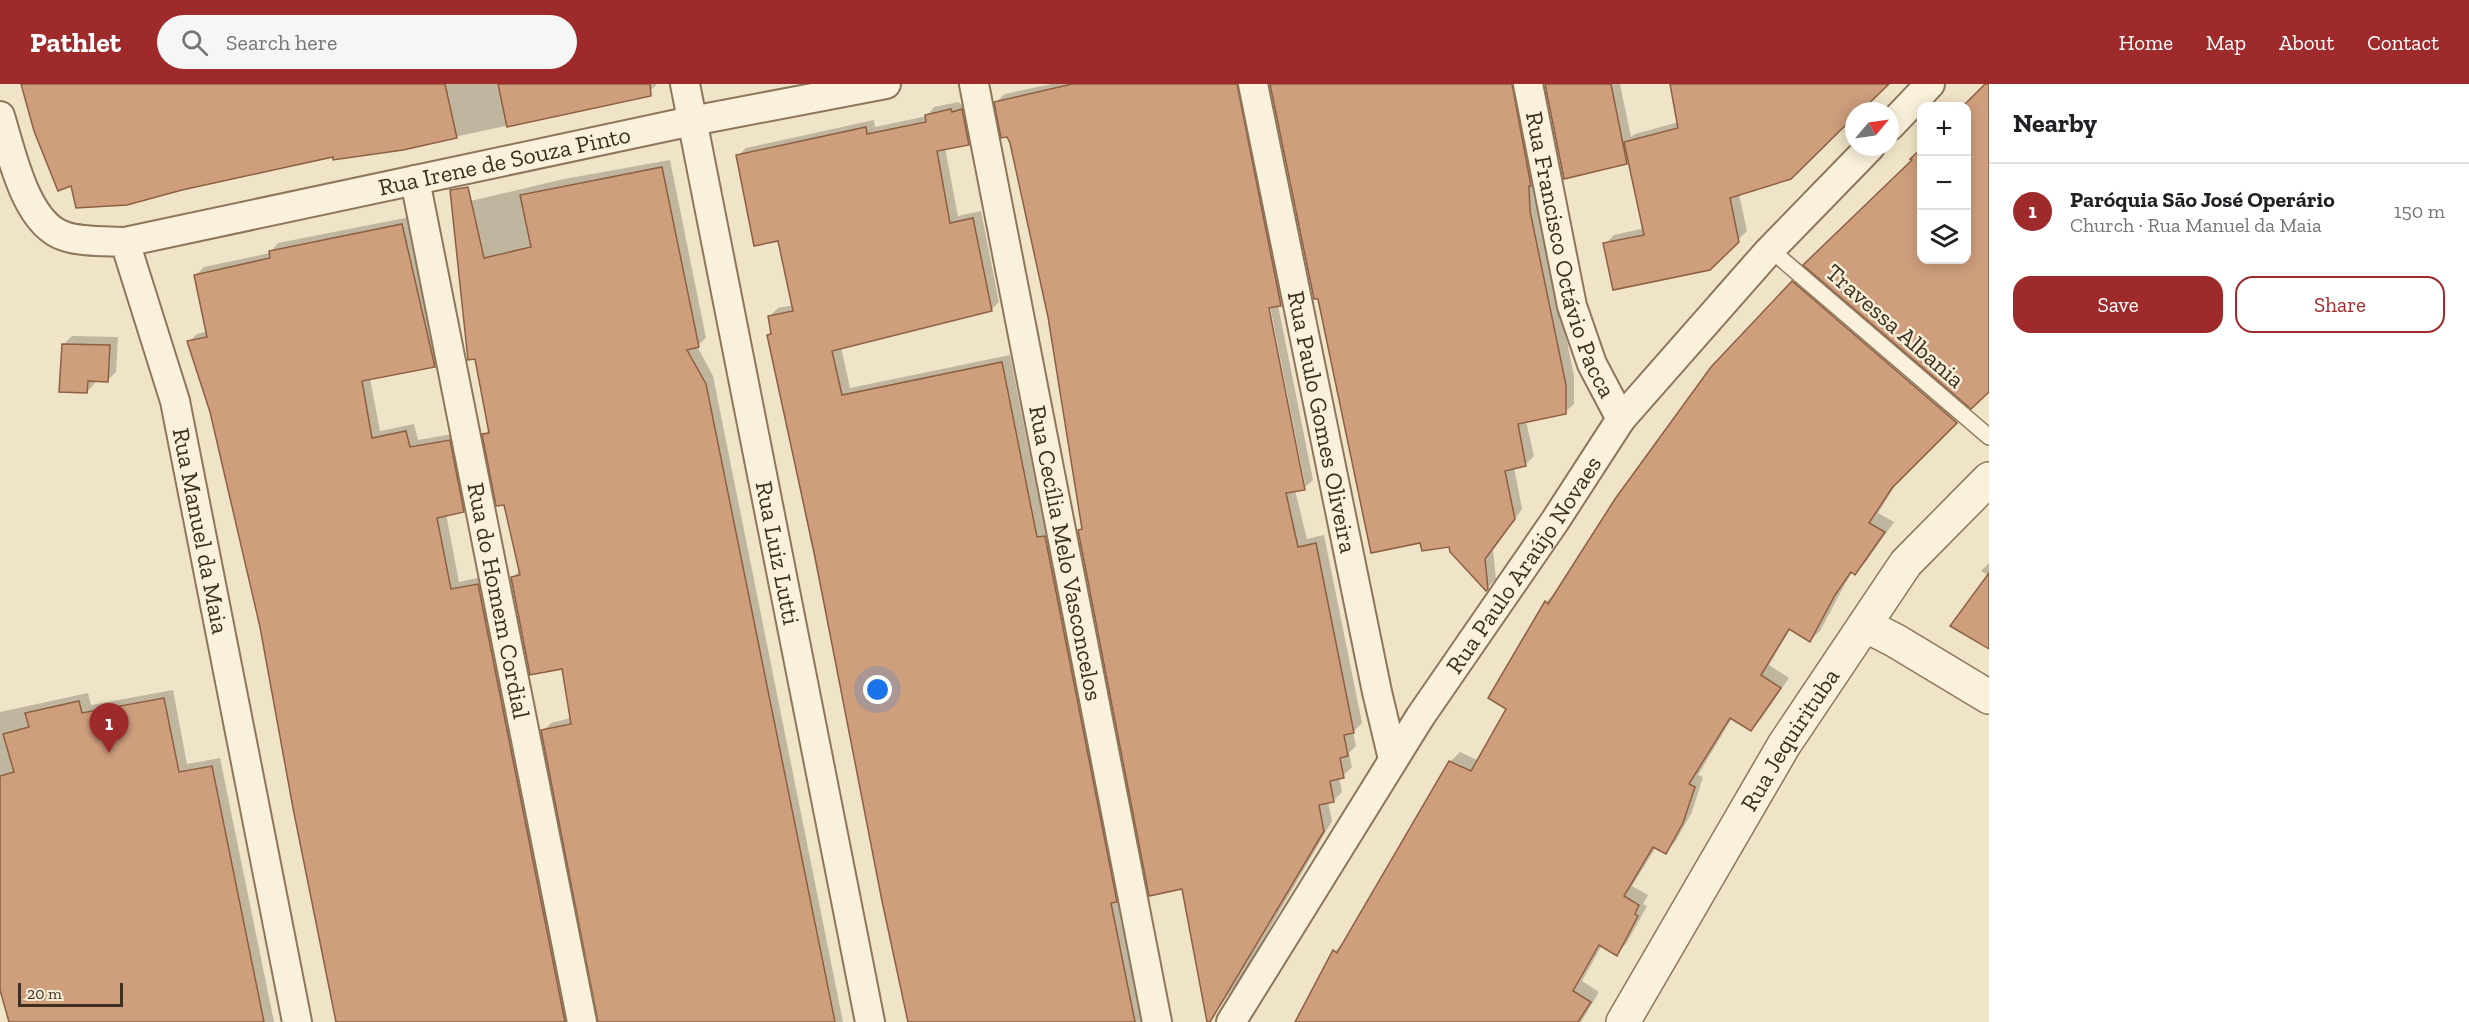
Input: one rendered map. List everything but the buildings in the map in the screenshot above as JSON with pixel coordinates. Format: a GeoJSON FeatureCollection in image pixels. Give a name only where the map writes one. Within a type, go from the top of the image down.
{"type":"FeatureCollection","features":[{"type":"Feature","properties":{"kind":"street","name":"Rua Luiz Lutti"},"geometry":{"type":"LineString","coordinates":[[685,84],[870,1022]]}},
{"type":"Feature","properties":{"kind":"street","name":"Rua Irene de Souza Pinto"},"geometry":{"type":"LineString","coordinates":[[125,242],[692,121],[886,84]]}},
{"type":"Feature","properties":{"kind":"street","name":"Rua Cecília Melo Vasconcelos"},"geometry":{"type":"LineString","coordinates":[[974,84],[1157,1022]]}},
{"type":"Feature","properties":{"kind":"street","name":"Rua Paulo Gomes Oliveira"},"geometry":{"type":"LineString","coordinates":[[1253,84],[1377,692],[1393,759]]}},
{"type":"Feature","properties":{"kind":"street","name":"Rua Francisco Octávio Pacca"},"geometry":{"type":"LineString","coordinates":[[1528,84],[1572,306],[1592,364],[1609,399],[1622,419]]}},
{"type":"Feature","properties":{"kind":"street"},"geometry":{"type":"LineString","coordinates":[[1899,117],[1930,84]]}},
{"type":"Feature","properties":{"kind":"street"},"geometry":{"type":"LineString","coordinates":[[0,116],[22,186],[33,208],[46,226],[64,236],[125,242]]}},
{"type":"Feature","properties":{"kind":"street","name":"Rua Paulo Araújo Novaes"},"geometry":{"type":"LineString","coordinates":[[1231,1022],[1420,717],[1622,419],[1771,249],[1861,156]]}},
{"type":"Feature","properties":{"kind":"street","name":"Rua do Homem Cordial"},"geometry":{"type":"LineString","coordinates":[[415,180],[582,1022]]}},
{"type":"Feature","properties":{"kind":"street","name":"Rua Manuel da Maia"},"geometry":{"type":"LineString","coordinates":[[125,242],[175,401],[297,1022]]}},
{"type":"Feature","properties":{"kind":"street","name":"Rua Jequirituba"},"geometry":{"type":"LineString","coordinates":[[1623,1022],[1784,745],[1906,563],[1989,479]]}},
{"type":"Feature","properties":{"kind":"street"},"geometry":{"type":"LineString","coordinates":[[1865,625],[1989,697]]}},
{"type":"Feature","properties":{"kind":"lane","name":"Travessa Albania"},"geometry":{"type":"LineString","coordinates":[[1771,249],[1989,437]]}},
{"type":"Feature","properties":{"kind":"place","name":"Paróquia São José Operário"},"geometry":{"type":"Point","coordinates":[109,753]}}]}
